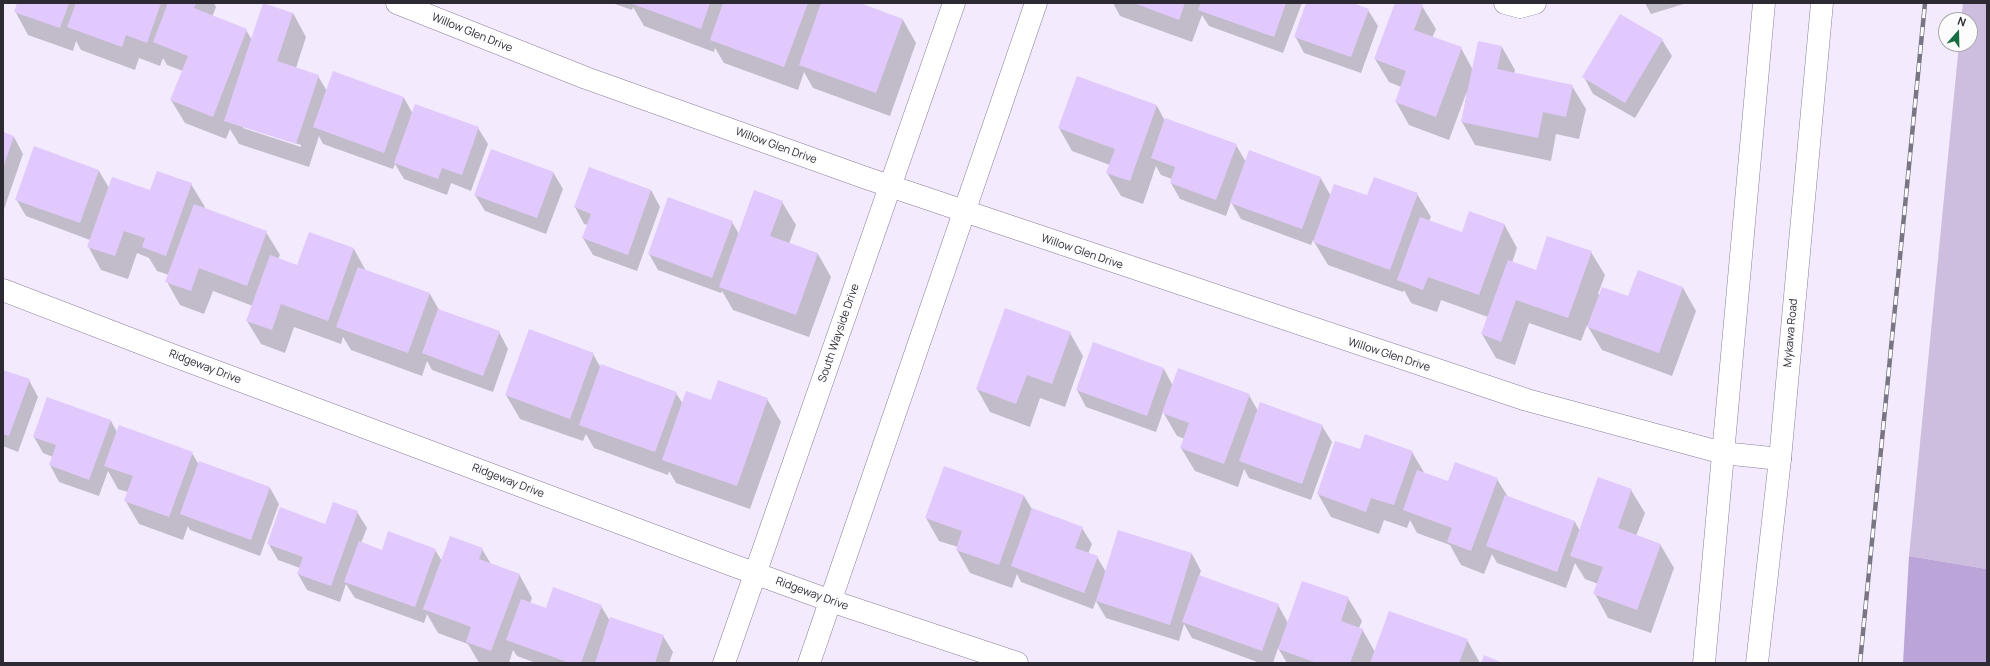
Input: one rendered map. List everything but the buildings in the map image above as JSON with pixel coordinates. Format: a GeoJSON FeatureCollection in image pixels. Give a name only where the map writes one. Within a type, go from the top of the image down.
{"type":"FeatureCollection","features":[{"type":"Feature","properties":{"kind":"street","name":"Willow Glen Drive"},"geometry":{"type":"LineString","coordinates":[[397,3],[586,78],[889,186],[1527,400],[1722,453],[1780,459]]}},
{"type":"Feature","properties":{"kind":"street","name":"South Wayside Drive"},"geometry":{"type":"LineString","coordinates":[[724,663],[954,3]]}},
{"type":"Feature","properties":{"kind":"street"},"geometry":{"type":"LineString","coordinates":[[810,663],[1036,3]]}},
{"type":"Feature","properties":{"kind":"street"},"geometry":{"type":"LineString","coordinates":[[1505,3],[1520,7],[1535,3]]}},
{"type":"Feature","properties":{"kind":"street"},"geometry":{"type":"LineString","coordinates":[[1704,663],[1764,3]]}},
{"type":"Feature","properties":{"kind":"street","name":"Mykawa Road"},"geometry":{"type":"LineString","coordinates":[[1756,663],[1780,459],[1822,3]]}},
{"type":"Feature","properties":{"kind":"street","name":"Ridgeway Drive"},"geometry":{"type":"LineString","coordinates":[[3,290],[187,361],[756,574],[831,601],[1017,663]]}},
{"type":"Feature","properties":{"kind":"shaded area"},"geometry":{"type":"Polygon","coordinates":[[[1963,3],[1987,3],[1987,569],[1909,556],[1958,52],[1978,52],[1978,12],[1962,12],[1963,3]]]}},
{"type":"Feature","properties":{"kind":"shaded area"},"geometry":{"type":"Polygon","coordinates":[[[1909,556],[1987,569],[1987,663],[1903,663],[1909,556]]]}},
{"type":"Feature","properties":{"kind":"railway"},"geometry":{"type":"LineString","coordinates":[[1860,663],[1925,3]]}}]}
